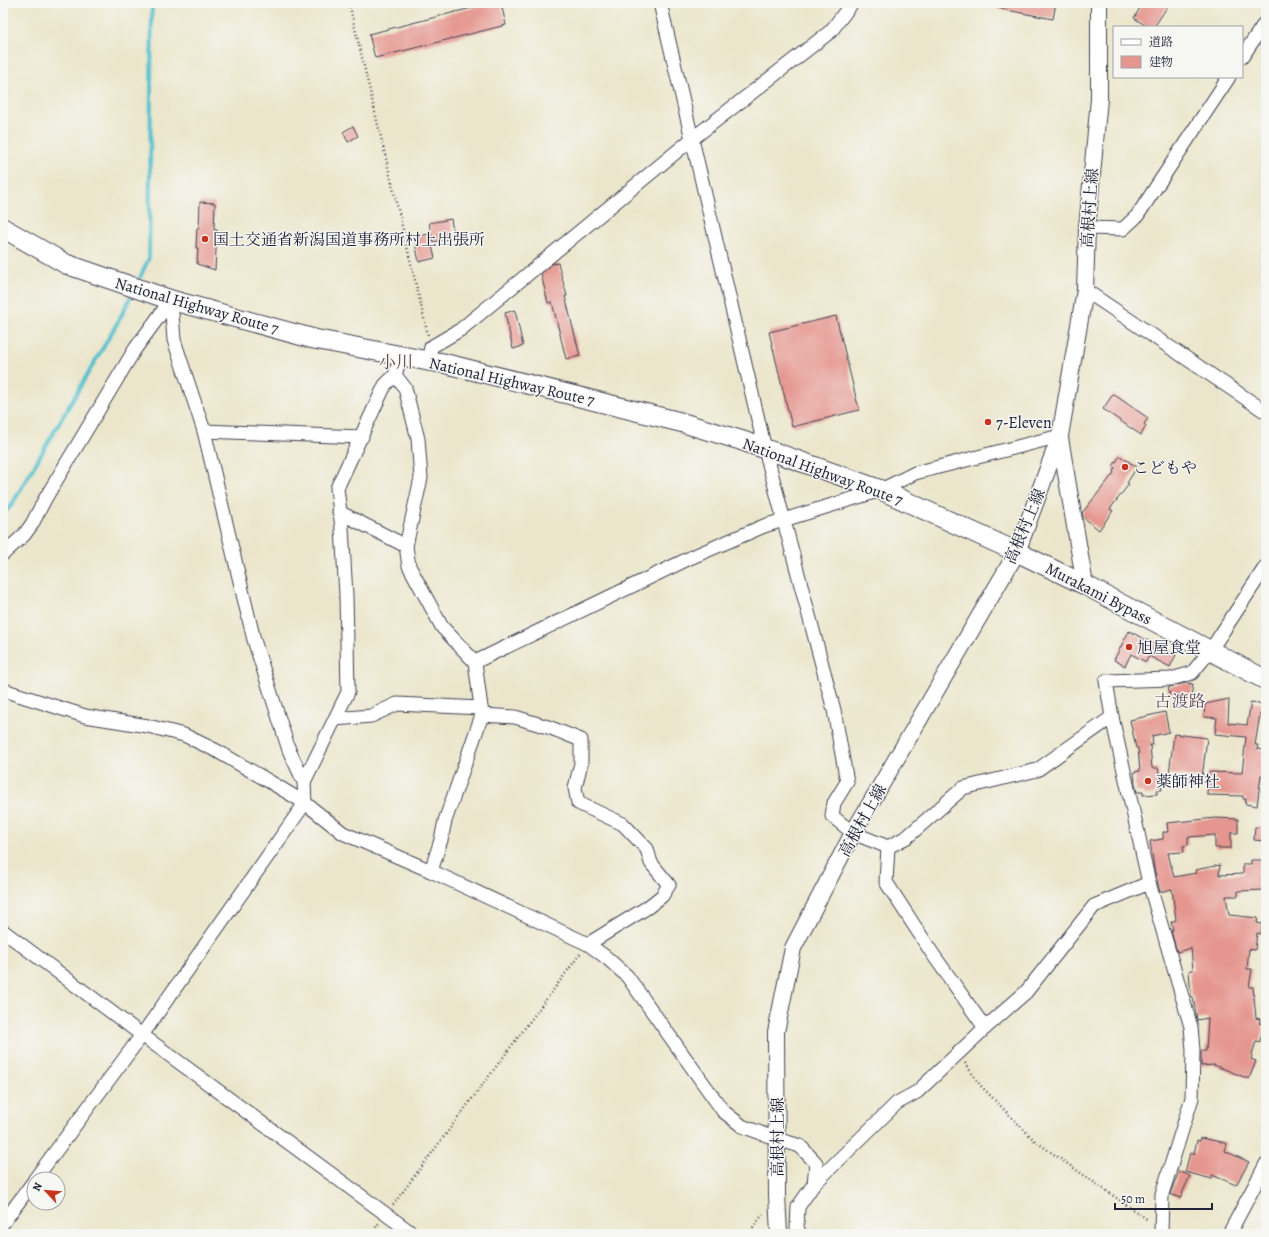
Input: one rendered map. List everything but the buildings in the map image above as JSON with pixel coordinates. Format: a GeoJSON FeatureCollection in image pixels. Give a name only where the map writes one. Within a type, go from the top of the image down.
{"type":"FeatureCollection","features":[{"type":"Feature","properties":{"kind":"highway","name":"National Highway Route 7"},"geometry":{"type":"LineString","coordinates":[[3,228],[66,264],[171,300],[314,339],[401,355],[429,354],[443,363],[680,422],[765,449],[881,490],[1017,552]]}},
{"type":"Feature","properties":{"kind":"highway","name":"Murakami Bypass"},"geometry":{"type":"LineString","coordinates":[[1017,552],[1085,585],[1266,680]]}},
{"type":"Feature","properties":{"kind":"main road","name":"高根村上線"},"geometry":{"type":"LineString","coordinates":[[779,1234],[777,1195],[776,1032],[793,948],[853,834],[1017,552],[1060,436],[1085,290],[1087,228],[1099,99],[1099,3]]}},
{"type":"Feature","properties":{"kind":"main road","name":"高根村上線"},"geometry":{"type":"LineString","coordinates":[[1060,436],[1085,585]]}},
{"type":"Feature","properties":{"kind":"street"},"geometry":{"type":"LineString","coordinates":[[660,3],[765,449],[834,710],[847,782],[834,803],[832,816],[853,834],[888,847],[907,837],[963,788],[1038,770],[1112,717]]}},
{"type":"Feature","properties":{"kind":"street"},"geometry":{"type":"LineString","coordinates":[[429,354],[692,139],[831,31],[852,3]]}},
{"type":"Feature","properties":{"kind":"street"},"geometry":{"type":"LineString","coordinates":[[1243,56],[1266,21]]}},
{"type":"Feature","properties":{"kind":"street"},"geometry":{"type":"LineString","coordinates":[[1087,228],[1123,229],[1137,216],[1228,78]]}},
{"type":"Feature","properties":{"kind":"street"},"geometry":{"type":"LineString","coordinates":[[1085,290],[1266,412]]}},
{"type":"Feature","properties":{"kind":"street"},"geometry":{"type":"LineString","coordinates":[[42,1171],[142,1035],[305,803],[304,782],[289,750],[254,640],[204,432],[174,340],[171,300]]}},
{"type":"Feature","properties":{"kind":"street"},"geometry":{"type":"LineString","coordinates":[[3,554],[24,535],[32,524],[45,499],[134,349],[171,300]]}},
{"type":"Feature","properties":{"kind":"street"},"geometry":{"type":"LineString","coordinates":[[304,782],[348,692],[346,595],[342,528],[336,488],[362,437],[385,385],[394,375],[401,355]]}},
{"type":"Feature","properties":{"kind":"street"},"geometry":{"type":"LineString","coordinates":[[394,375],[405,388],[418,439],[421,478],[406,546],[409,566],[442,627],[475,662],[482,712],[445,821],[441,840],[431,871]]}},
{"type":"Feature","properties":{"kind":"street"},"geometry":{"type":"LineString","coordinates":[[204,432],[362,437]]}},
{"type":"Feature","properties":{"kind":"street"},"geometry":{"type":"LineString","coordinates":[[475,662],[692,557],[764,526],[881,490],[915,473],[1060,436]]}},
{"type":"Feature","properties":{"kind":"street"},"geometry":{"type":"LineString","coordinates":[[339,512],[406,546]]}},
{"type":"Feature","properties":{"kind":"street"},"geometry":{"type":"LineString","coordinates":[[1160,1231],[1162,1194],[1192,1098],[1193,1050],[1191,1027],[1149,883],[1112,717],[1106,681],[1171,679],[1192,673],[1210,651],[1266,566]]}},
{"type":"Feature","properties":{"kind":"street"},"geometry":{"type":"LineString","coordinates":[[3,690],[85,716],[148,726],[184,735],[217,752],[305,803],[343,833],[431,871],[588,944],[607,958],[627,976],[723,1111],[742,1126],[800,1146],[816,1163],[814,1184]]}},
{"type":"Feature","properties":{"kind":"street"},"geometry":{"type":"LineString","coordinates":[[335,719],[371,716],[397,704],[482,712],[515,717],[551,728],[581,740],[581,763],[575,788],[578,803],[623,824],[647,849],[651,863],[669,886],[662,896],[588,944]]}},
{"type":"Feature","properties":{"kind":"street"},"geometry":{"type":"LineString","coordinates":[[888,847],[886,882],[932,953],[985,1028]]}},
{"type":"Feature","properties":{"kind":"street"},"geometry":{"type":"LineString","coordinates":[[800,1234],[797,1228],[798,1207],[814,1184],[897,1103],[917,1092],[1026,992],[1094,906],[1149,883]]}},
{"type":"Feature","properties":{"kind":"street"},"geometry":{"type":"LineString","coordinates":[[3,930],[142,1035],[413,1234]]}},
{"type":"Feature","properties":{"kind":"street"},"geometry":{"type":"LineString","coordinates":[[1229,1234],[1266,1164]]}},
{"type":"Feature","properties":{"kind":"street"},"geometry":{"type":"LineString","coordinates":[[3,1223],[26,1192]]}},
{"type":"Feature","properties":{"kind":"path"},"geometry":{"type":"LineString","coordinates":[[349,3],[429,354]]}},
{"type":"Feature","properties":{"kind":"path"},"geometry":{"type":"LineString","coordinates":[[386,1214],[588,944]]}},
{"type":"Feature","properties":{"kind":"path"},"geometry":{"type":"LineString","coordinates":[[959,1054],[980,1085],[1035,1141],[1160,1231]]}},
{"type":"Feature","properties":{"kind":"waterway"},"geometry":{"type":"LineString","coordinates":[[137,284],[149,258],[152,3]]}},
{"type":"Feature","properties":{"kind":"waterway"},"geometry":{"type":"LineString","coordinates":[[3,514],[11,506],[119,320],[133,292]]}},
{"type":"Feature","properties":{"kind":"place","name":"国土交通省新潟国道事務所村上出張所"},"geometry":{"type":"Point","coordinates":[205,239]}},
{"type":"Feature","properties":{"kind":"place","name":"7-Eleven"},"geometry":{"type":"Point","coordinates":[988,422]}},
{"type":"Feature","properties":{"kind":"place","name":"こどもや"},"geometry":{"type":"Point","coordinates":[1125,467]}},
{"type":"Feature","properties":{"kind":"place","name":"旭屋食堂"},"geometry":{"type":"Point","coordinates":[1129,647]}},
{"type":"Feature","properties":{"kind":"place","name":"薬師神社"},"geometry":{"type":"Point","coordinates":[1148,781]}},
{"type":"Feature","properties":{"kind":"district","name":"小川"},"geometry":{"type":"Point","coordinates":[396,362]}},
{"type":"Feature","properties":{"kind":"district","name":"古渡路"},"geometry":{"type":"Point","coordinates":[1180,701]}}]}
